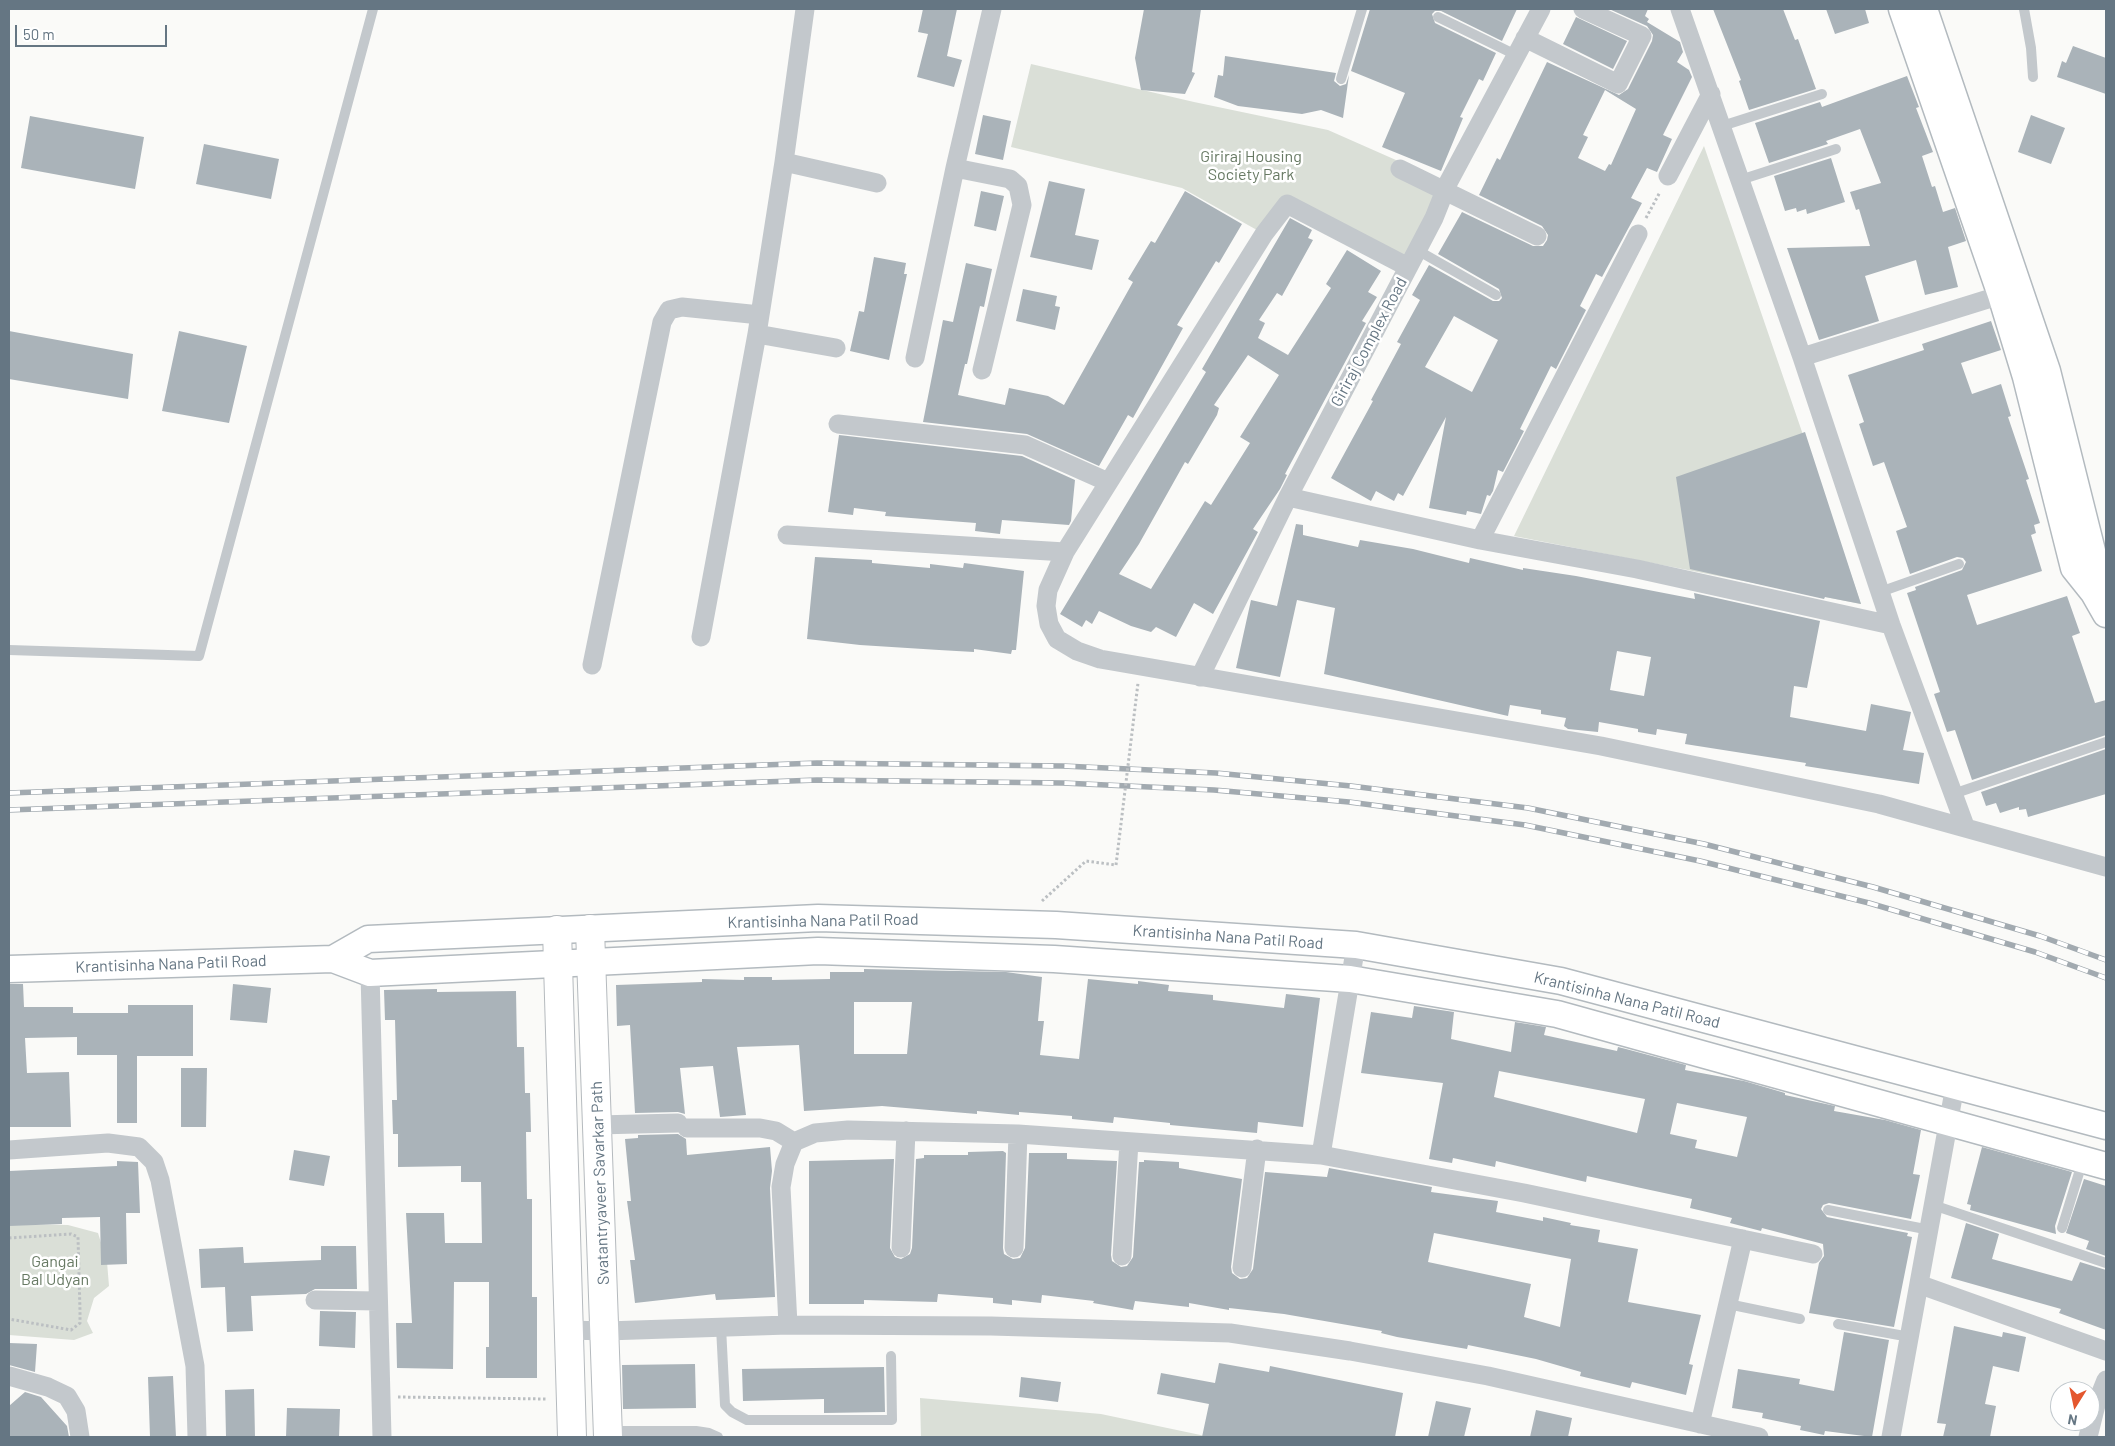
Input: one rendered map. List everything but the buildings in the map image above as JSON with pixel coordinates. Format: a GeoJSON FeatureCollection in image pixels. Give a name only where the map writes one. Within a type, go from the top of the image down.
{"type":"FeatureCollection","features":[{"type":"Feature","properties":{"kind":"main road"},"geometry":{"type":"LineString","coordinates":[[1902,9],[2001,295],[2026,377],[2074,568],[2100,603]]}},
{"type":"Feature","properties":{"kind":"main road"},"geometry":{"type":"LineString","coordinates":[[1924,9],[2047,371],[2094,562],[2100,603]]}},
{"type":"Feature","properties":{"kind":"main road","name":"Krantisinha Nana Patil Road"},"geometry":{"type":"LineString","coordinates":[[333,959],[368,939],[818,918],[1033,924],[1356,946],[1561,981],[2106,1126]]}},
{"type":"Feature","properties":{"kind":"main road","name":"Svatantryaveer Savarkar Path"},"geometry":{"type":"LineString","coordinates":[[590,928],[606,1331],[608,1434]]}},
{"type":"Feature","properties":{"kind":"main road"},"geometry":{"type":"LineString","coordinates":[[557,930],[572,1437]]}},
{"type":"Feature","properties":{"kind":"main road","name":"Krantisinha Nana Patil Road"},"geometry":{"type":"LineString","coordinates":[[9,968],[333,959],[370,973],[818,951],[1054,959],[1350,979],[1557,1014],[2095,1163]]}},
{"type":"Feature","properties":{"kind":"street"},"geometry":{"type":"LineString","coordinates":[[701,637],[757,334],[784,162],[805,9]]}},
{"type":"Feature","properties":{"kind":"street"},"geometry":{"type":"LineString","coordinates":[[915,358],[955,168],[992,9]]}},
{"type":"Feature","properties":{"kind":"street","name":"Giriraj Complex Road"},"geometry":{"type":"LineString","coordinates":[[1200,677],[1288,497],[1434,218],[1445,190],[1541,9]]}},
{"type":"Feature","properties":{"kind":"street"},"geometry":{"type":"LineString","coordinates":[[1520,47],[1618,84],[1642,36],[1583,9]]}},
{"type":"Feature","properties":{"kind":"street"},"geometry":{"type":"LineString","coordinates":[[1680,9],[1802,357],[1891,625],[1965,826]]}},
{"type":"Feature","properties":{"kind":"street"},"geometry":{"type":"LineString","coordinates":[[1668,176],[1711,94]]}},
{"type":"Feature","properties":{"kind":"street"},"geometry":{"type":"LineString","coordinates":[[784,162],[877,183]]}},
{"type":"Feature","properties":{"kind":"street"},"geometry":{"type":"LineString","coordinates":[[955,168],[1010,179],[1018,186],[1022,205],[982,370]]}},
{"type":"Feature","properties":{"kind":"street"},"geometry":{"type":"LineString","coordinates":[[1400,169],[1537,236]]}},
{"type":"Feature","properties":{"kind":"street"},"geometry":{"type":"LineString","coordinates":[[1408,267],[1287,204],[1264,234],[1065,552],[1048,590],[1046,606],[1049,624],[1057,639],[1076,651],[1100,659],[1601,746],[1879,804],[1965,826],[2106,867]]}},
{"type":"Feature","properties":{"kind":"street"},"geometry":{"type":"LineString","coordinates":[[1480,540],[1638,234]]}},
{"type":"Feature","properties":{"kind":"street"},"geometry":{"type":"LineString","coordinates":[[1802,357],[2001,295]]}},
{"type":"Feature","properties":{"kind":"street"},"geometry":{"type":"LineString","coordinates":[[592,665],[662,322],[669,310],[682,307],[760,315]]}},
{"type":"Feature","properties":{"kind":"street"},"geometry":{"type":"LineString","coordinates":[[757,334],[836,348]]}},
{"type":"Feature","properties":{"kind":"street"},"geometry":{"type":"LineString","coordinates":[[838,424],[1025,445],[1108,482]]}},
{"type":"Feature","properties":{"kind":"street"},"geometry":{"type":"LineString","coordinates":[[1288,497],[1480,540],[1637,569],[1891,625]]}},
{"type":"Feature","properties":{"kind":"street"},"geometry":{"type":"LineString","coordinates":[[787,535],[1065,552]]}},
{"type":"Feature","properties":{"kind":"street"},"geometry":{"type":"LineString","coordinates":[[1322,1154],[1356,946]]}},
{"type":"Feature","properties":{"kind":"street"},"geometry":{"type":"LineString","coordinates":[[370,973],[382,1437]]}},
{"type":"Feature","properties":{"kind":"street"},"geometry":{"type":"LineString","coordinates":[[1891,1437],[1921,1285],[1947,1121],[1955,1086]]}},
{"type":"Feature","properties":{"kind":"street"},"geometry":{"type":"LineString","coordinates":[[597,1124],[760,1128],[776,1131],[794,1142]]}},
{"type":"Feature","properties":{"kind":"street"},"geometry":{"type":"LineString","coordinates":[[788,1325],[781,1187],[785,1164],[794,1142],[815,1133],[848,1130],[1018,1134],[1322,1154],[1449,1178],[1813,1254]]}},
{"type":"Feature","properties":{"kind":"street"},"geometry":{"type":"LineString","coordinates":[[901,1248],[906,1131]]}},
{"type":"Feature","properties":{"kind":"street"},"geometry":{"type":"LineString","coordinates":[[1014,1248],[1018,1134]]}},
{"type":"Feature","properties":{"kind":"street"},"geometry":{"type":"LineString","coordinates":[[1122,1256],[1129,1142]]}},
{"type":"Feature","properties":{"kind":"street"},"geometry":{"type":"LineString","coordinates":[[9,1150],[108,1143],[139,1147],[154,1162],[160,1180],[195,1366],[197,1437]]}},
{"type":"Feature","properties":{"kind":"street"},"geometry":{"type":"LineString","coordinates":[[1242,1268],[1256,1149]]}},
{"type":"Feature","properties":{"kind":"street"},"geometry":{"type":"LineString","coordinates":[[1700,1424],[1743,1239]]}},
{"type":"Feature","properties":{"kind":"street"},"geometry":{"type":"LineString","coordinates":[[1921,1285],[2106,1351]]}},
{"type":"Feature","properties":{"kind":"street"},"geometry":{"type":"LineString","coordinates":[[314,1300],[378,1301]]}},
{"type":"Feature","properties":{"kind":"street"},"geometry":{"type":"LineString","coordinates":[[568,1330],[606,1331],[788,1325],[991,1326],[1230,1333],[1350,1351],[1488,1376],[1759,1437]]}},
{"type":"Feature","properties":{"kind":"street"},"geometry":{"type":"LineString","coordinates":[[9,1376],[48,1387],[67,1396],[76,1411],[80,1437]]}},
{"type":"Feature","properties":{"kind":"street"},"geometry":{"type":"LineString","coordinates":[[2088,1437],[2096,1405],[2106,1380]]}},
{"type":"Feature","properties":{"kind":"lane"},"geometry":{"type":"LineString","coordinates":[[9,650],[198,656],[373,9]]}},
{"type":"Feature","properties":{"kind":"lane"},"geometry":{"type":"LineString","coordinates":[[1341,79],[1362,9]]}},
{"type":"Feature","properties":{"kind":"lane"},"geometry":{"type":"LineString","coordinates":[[2024,9],[2031,48],[2033,77]]}},
{"type":"Feature","properties":{"kind":"lane"},"geometry":{"type":"LineString","coordinates":[[1438,17],[1520,47]]}},
{"type":"Feature","properties":{"kind":"lane"},"geometry":{"type":"LineString","coordinates":[[1722,126],[1822,94]]}},
{"type":"Feature","properties":{"kind":"lane"},"geometry":{"type":"LineString","coordinates":[[1740,180],[1836,149]]}},
{"type":"Feature","properties":{"kind":"lane"},"geometry":{"type":"LineString","coordinates":[[1417,250],[1496,294]]}},
{"type":"Feature","properties":{"kind":"lane"},"geometry":{"type":"LineString","coordinates":[[1880,592],[1959,564]]}},
{"type":"Feature","properties":{"kind":"lane"},"geometry":{"type":"LineString","coordinates":[[1953,794],[2106,742]]}},
{"type":"Feature","properties":{"kind":"lane"},"geometry":{"type":"LineString","coordinates":[[2062,1228],[2095,1163]]}},
{"type":"Feature","properties":{"kind":"lane"},"geometry":{"type":"LineString","coordinates":[[1933,1205],[2106,1263]]}},
{"type":"Feature","properties":{"kind":"lane"},"geometry":{"type":"LineString","coordinates":[[1828,1210],[1930,1230]]}},
{"type":"Feature","properties":{"kind":"lane"},"geometry":{"type":"LineString","coordinates":[[1728,1304],[1800,1320]]}},
{"type":"Feature","properties":{"kind":"lane"},"geometry":{"type":"LineString","coordinates":[[1838,1324],[1910,1337]]}},
{"type":"Feature","properties":{"kind":"lane"},"geometry":{"type":"LineString","coordinates":[[721,1327],[726,1405],[732,1412],[747,1420],[892,1420],[891,1356]]}},
{"type":"Feature","properties":{"kind":"lane"},"geometry":{"type":"LineString","coordinates":[[608,1434],[696,1431],[718,1437]]}},
{"type":"Feature","properties":{"kind":"path"},"geometry":{"type":"LineString","coordinates":[[1638,234],[1668,176]]}},
{"type":"Feature","properties":{"kind":"path"},"geometry":{"type":"LineString","coordinates":[[1033,924],[1035,908],[1086,861],[1116,865],[1138,683]]}},
{"type":"Feature","properties":{"kind":"path"},"geometry":{"type":"LineString","coordinates":[[9,1238],[71,1234],[78,1238],[80,1323],[71,1330],[9,1319]]}},
{"type":"Feature","properties":{"kind":"path"},"geometry":{"type":"LineString","coordinates":[[381,1397],[570,1400]]}},
{"type":"Feature","properties":{"kind":"green space","name":"Giriraj Housing Society Park"},"geometry":{"type":"Polygon","coordinates":[[[1031,64],[1194,102],[1328,130],[1448,183],[1408,267],[1287,204],[1264,234],[1182,188],[1011,147],[1031,64]]]}},
{"type":"Feature","properties":{"kind":"green space"},"geometry":{"type":"Polygon","coordinates":[[[1704,146],[1861,604],[1514,536],[1704,146]]]}},
{"type":"Feature","properties":{"kind":"green space","name":"Gangai Bal Udyan"},"geometry":{"type":"Polygon","coordinates":[[[9,1224],[68,1225],[98,1233],[107,1262],[109,1286],[94,1298],[87,1321],[93,1333],[74,1340],[9,1335],[9,1224]]]}},
{"type":"Feature","properties":{"kind":"green space"},"geometry":{"type":"Polygon","coordinates":[[[920,1398],[1101,1414],[1210,1437],[921,1437],[920,1398]]]}},
{"type":"Feature","properties":{"kind":"railway"},"geometry":{"type":"LineString","coordinates":[[9,793],[817,763],[1063,766],[1216,773],[1351,786],[1528,808],[1704,844],[1873,887],[2040,936],[2106,960]]}},
{"type":"Feature","properties":{"kind":"railway"},"geometry":{"type":"LineString","coordinates":[[9,810],[817,780],[1063,783],[1214,790],[1349,802],[1525,825],[1700,861],[1869,903],[2035,952],[2106,978]]}}]}
